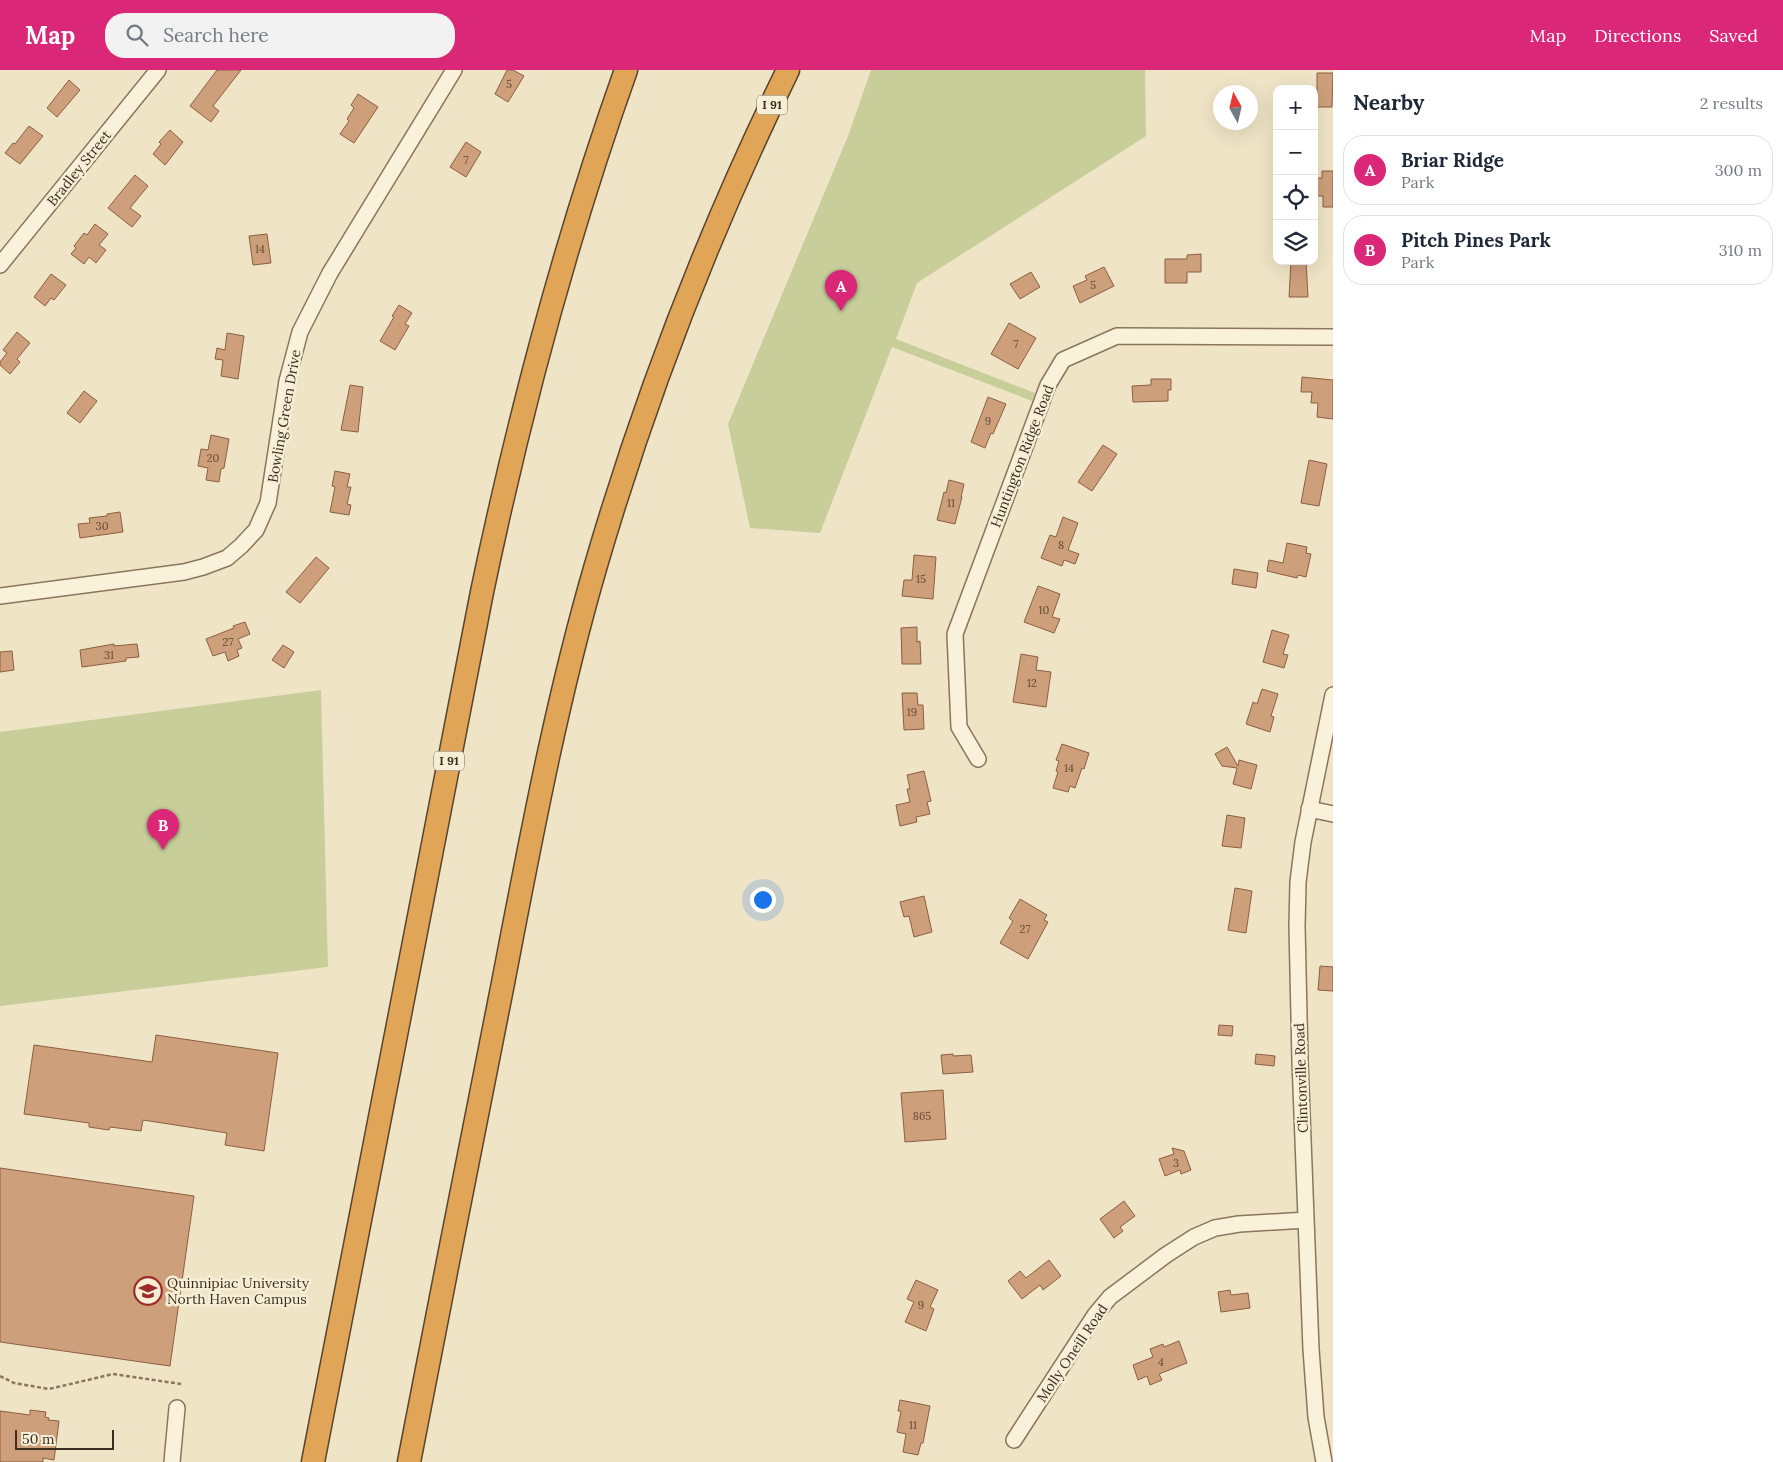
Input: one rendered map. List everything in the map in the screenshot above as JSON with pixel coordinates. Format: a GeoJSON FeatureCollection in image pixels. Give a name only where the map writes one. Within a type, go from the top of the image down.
{"type":"FeatureCollection","features":[{"type":"Feature","properties":{"kind":"highway","name":"I 91"},"geometry":{"type":"LineString","coordinates":[[313,1462],[482,592],[507,475],[556,286],[591,171],[626,70]]}},
{"type":"Feature","properties":{"kind":"highway","name":"I 91"},"geometry":{"type":"LineString","coordinates":[[409,1462],[532,835],[562,694],[585,604],[619,490],[680,318],[727,200],[788,70]]}},
{"type":"Feature","properties":{"kind":"street","name":"Bradley Street"},"geometry":{"type":"LineString","coordinates":[[0,265],[158,70]]}},
{"type":"Feature","properties":{"kind":"street","name":"Bowling Green Drive"},"geometry":{"type":"LineString","coordinates":[[0,596],[190,571],[227,558],[251,536],[256,530],[268,504],[287,381],[300,332],[330,274],[454,70]]}},
{"type":"Feature","properties":{"kind":"street","name":"Huntington Ridge Road"},"geometry":{"type":"LineString","coordinates":[[978,758],[959,727],[955,634],[1048,385],[1063,360],[1117,336],[1333,337]]}},
{"type":"Feature","properties":{"kind":"street","name":"Clintonville Road"},"geometry":{"type":"LineString","coordinates":[[1324,1462],[1316,1417],[1313,1382],[1297,926],[1298,882],[1309,809],[1333,695]]}},
{"type":"Feature","properties":{"kind":"street"},"geometry":{"type":"LineString","coordinates":[[1309,809],[1333,814]]}},
{"type":"Feature","properties":{"kind":"street","name":"Molly Oneill Road"},"geometry":{"type":"LineString","coordinates":[[1014,1440],[1095,1315],[1110,1297],[1194,1237],[1215,1228],[1258,1221],[1306,1220]]}},
{"type":"Feature","properties":{"kind":"street"},"geometry":{"type":"LineString","coordinates":[[172,1462],[177,1408]]}},
{"type":"Feature","properties":{"kind":"path"},"geometry":{"type":"LineString","coordinates":[[0,1376],[14,1384],[49,1389],[114,1374],[181,1384]]}},
{"type":"Feature","properties":{"kind":"green space"},"geometry":{"type":"Polygon","coordinates":[[[871,70],[1145,70],[1146,136],[917,283],[896,339],[1035,393],[1032,401],[892,347],[820,533],[750,528],[728,424],[848,136],[871,70]]]}},
{"type":"Feature","properties":{"kind":"green space"},"geometry":{"type":"Polygon","coordinates":[[[321,690],[328,967],[0,1006],[0,732],[321,690]]]}},
{"type":"Feature","properties":{"kind":"building"},"geometry":{"type":"Polygon","coordinates":[[[217,70],[241,70],[213,106],[219,111],[211,122],[190,106],[217,70]]]}},
{"type":"Feature","properties":{"kind":"building"},"geometry":{"type":"Polygon","coordinates":[[[507,70],[513,70],[524,76],[508,102],[495,94],[507,70]]]}},
{"type":"Feature","properties":{"kind":"building"},"geometry":{"type":"Polygon","coordinates":[[[1317,73],[1333,73],[1332,107],[1318,107],[1317,73]]]}},
{"type":"Feature","properties":{"kind":"building"},"geometry":{"type":"Polygon","coordinates":[[[69,80],[80,90],[57,117],[47,108],[69,80]]]}},
{"type":"Feature","properties":{"kind":"building"},"geometry":{"type":"Polygon","coordinates":[[[358,94],[378,107],[354,143],[340,134],[349,121],[347,119],[354,108],[351,105],[358,94]]]}},
{"type":"Feature","properties":{"kind":"building"},"geometry":{"type":"Polygon","coordinates":[[[29,126],[43,136],[20,164],[5,153],[29,126]]]}},
{"type":"Feature","properties":{"kind":"building"},"geometry":{"type":"Polygon","coordinates":[[[170,130],[183,142],[165,165],[153,154],[161,144],[159,142],[170,130]]]}},
{"type":"Feature","properties":{"kind":"building"},"geometry":{"type":"Polygon","coordinates":[[[466,142],[481,152],[466,177],[450,167],[466,142]]]}},
{"type":"Feature","properties":{"kind":"building"},"geometry":{"type":"Polygon","coordinates":[[[1322,171],[1333,171],[1333,207],[1323,207],[1323,196],[1318,196],[1318,178],[1322,178],[1322,171]]]}},
{"type":"Feature","properties":{"kind":"building"},"geometry":{"type":"Polygon","coordinates":[[[135,175],[148,186],[130,208],[141,216],[132,227],[108,208],[135,175]]]}},
{"type":"Feature","properties":{"kind":"building"},"geometry":{"type":"Polygon","coordinates":[[[95,224],[108,234],[99,245],[106,250],[96,263],[89,257],[84,264],[71,254],[76,248],[74,246],[84,233],[87,235],[95,224]]]}},
{"type":"Feature","properties":{"kind":"building"},"geometry":{"type":"Polygon","coordinates":[[[267,234],[271,263],[253,265],[249,236],[267,234]]]}},
{"type":"Feature","properties":{"kind":"building"},"geometry":{"type":"Polygon","coordinates":[[[1201,254],[1201,272],[1187,272],[1187,283],[1165,283],[1165,259],[1187,259],[1187,255],[1201,254]]]}},
{"type":"Feature","properties":{"kind":"building"},"geometry":{"type":"Polygon","coordinates":[[[1291,265],[1306,265],[1308,297],[1289,297],[1291,265]]]}},
{"type":"Feature","properties":{"kind":"building"},"geometry":{"type":"Polygon","coordinates":[[[1104,267],[1114,286],[1080,303],[1073,286],[1087,280],[1085,276],[1104,267]]]}},
{"type":"Feature","properties":{"kind":"building"},"geometry":{"type":"Polygon","coordinates":[[[1031,272],[1040,287],[1020,299],[1010,284],[1031,272]]]}},
{"type":"Feature","properties":{"kind":"building"},"geometry":{"type":"Polygon","coordinates":[[[51,274],[66,285],[54,300],[51,298],[45,306],[34,297],[51,274]]]}},
{"type":"Feature","properties":{"kind":"building"},"geometry":{"type":"Polygon","coordinates":[[[399,305],[412,313],[405,324],[409,326],[395,350],[380,341],[399,305]]]}},
{"type":"Feature","properties":{"kind":"building"},"geometry":{"type":"Polygon","coordinates":[[[1009,323],[1036,338],[1018,369],[991,354],[1009,323]]]}},
{"type":"Feature","properties":{"kind":"building"},"geometry":{"type":"Polygon","coordinates":[[[17,332],[30,343],[17,359],[20,362],[10,374],[0,365],[0,362],[7,353],[3,350],[17,332]]]}},
{"type":"Feature","properties":{"kind":"building"},"geometry":{"type":"Polygon","coordinates":[[[227,333],[244,336],[238,379],[221,376],[223,360],[215,359],[217,348],[225,350],[227,333]]]}},
{"type":"Feature","properties":{"kind":"building"},"geometry":{"type":"Polygon","coordinates":[[[1302,377],[1333,380],[1333,419],[1317,417],[1318,403],[1311,403],[1312,392],[1301,392],[1302,377]]]}},
{"type":"Feature","properties":{"kind":"building"},"geometry":{"type":"Polygon","coordinates":[[[1151,379],[1171,379],[1168,401],[1133,402],[1132,386],[1151,385],[1151,379]]]}},
{"type":"Feature","properties":{"kind":"building"},"geometry":{"type":"Polygon","coordinates":[[[350,385],[363,387],[358,432],[341,430],[350,385]]]}},
{"type":"Feature","properties":{"kind":"building"},"geometry":{"type":"Polygon","coordinates":[[[84,391],[97,401],[80,423],[67,413],[84,391]]]}},
{"type":"Feature","properties":{"kind":"building"},"geometry":{"type":"Polygon","coordinates":[[[988,397],[1006,404],[985,448],[971,442],[988,397]]]}},
{"type":"Feature","properties":{"kind":"building"},"geometry":{"type":"Polygon","coordinates":[[[211,435],[229,439],[224,468],[221,469],[219,482],[206,480],[208,468],[198,466],[201,449],[208,450],[211,435]]]}},
{"type":"Feature","properties":{"kind":"building"},"geometry":{"type":"Polygon","coordinates":[[[1103,445],[1117,454],[1092,491],[1078,482],[1103,445]]]}},
{"type":"Feature","properties":{"kind":"building"},"geometry":{"type":"Polygon","coordinates":[[[1309,460],[1327,464],[1319,506],[1301,503],[1309,460]]]}},
{"type":"Feature","properties":{"kind":"building"},"geometry":{"type":"Polygon","coordinates":[[[335,471],[350,474],[347,487],[351,487],[347,504],[351,505],[349,515],[330,512],[335,487],[332,486],[335,471]]]}},
{"type":"Feature","properties":{"kind":"building"},"geometry":{"type":"Polygon","coordinates":[[[949,480],[964,484],[955,524],[937,520],[949,480]]]}},
{"type":"Feature","properties":{"kind":"building"},"geometry":{"type":"Polygon","coordinates":[[[120,512],[123,532],[80,538],[78,524],[90,523],[89,518],[120,512]]]}},
{"type":"Feature","properties":{"kind":"building"},"geometry":{"type":"Polygon","coordinates":[[[1063,517],[1078,523],[1068,550],[1079,554],[1075,564],[1064,560],[1062,566],[1041,558],[1050,535],[1056,537],[1063,517]]]}},
{"type":"Feature","properties":{"kind":"building"},"geometry":{"type":"Polygon","coordinates":[[[1287,543],[1307,547],[1306,553],[1311,554],[1306,577],[1298,575],[1297,578],[1267,571],[1269,560],[1283,563],[1287,543]]]}},
{"type":"Feature","properties":{"kind":"building"},"geometry":{"type":"Polygon","coordinates":[[[914,555],[936,557],[933,599],[902,596],[904,580],[912,580],[914,555]]]}},
{"type":"Feature","properties":{"kind":"building"},"geometry":{"type":"Polygon","coordinates":[[[316,557],[329,568],[300,603],[286,592],[316,557]]]}},
{"type":"Feature","properties":{"kind":"building"},"geometry":{"type":"Polygon","coordinates":[[[1234,569],[1258,573],[1256,588],[1232,584],[1234,569]]]}},
{"type":"Feature","properties":{"kind":"building"},"geometry":{"type":"Polygon","coordinates":[[[1038,586],[1060,594],[1052,617],[1060,619],[1054,633],[1024,622],[1038,586]]]}},
{"type":"Feature","properties":{"kind":"building"},"geometry":{"type":"Polygon","coordinates":[[[245,622],[250,634],[238,639],[242,648],[237,650],[239,656],[228,661],[225,652],[213,656],[206,639],[245,622]]]}},
{"type":"Feature","properties":{"kind":"building"},"geometry":{"type":"Polygon","coordinates":[[[917,627],[917,642],[920,641],[921,664],[902,664],[901,628],[917,627]]]}},
{"type":"Feature","properties":{"kind":"building"},"geometry":{"type":"Polygon","coordinates":[[[1272,630],[1289,635],[1283,654],[1288,655],[1284,668],[1263,662],[1272,630]]]}},
{"type":"Feature","properties":{"kind":"building"},"geometry":{"type":"Polygon","coordinates":[[[114,644],[114,646],[137,644],[139,657],[126,658],[126,661],[82,667],[80,650],[114,644]]]}},
{"type":"Feature","properties":{"kind":"building"},"geometry":{"type":"Polygon","coordinates":[[[283,645],[294,652],[284,668],[272,660],[283,645]]]}},
{"type":"Feature","properties":{"kind":"building"},"geometry":{"type":"Polygon","coordinates":[[[12,651],[14,670],[0,672],[0,652],[12,651]]]}},
{"type":"Feature","properties":{"kind":"building"},"geometry":{"type":"Polygon","coordinates":[[[1021,654],[1038,657],[1036,670],[1051,672],[1046,707],[1013,702],[1021,654]]]}},
{"type":"Feature","properties":{"kind":"building"},"geometry":{"type":"Polygon","coordinates":[[[1262,689],[1278,694],[1271,716],[1274,717],[1270,732],[1246,724],[1253,702],[1257,704],[1262,689]]]}},
{"type":"Feature","properties":{"kind":"building"},"geometry":{"type":"Polygon","coordinates":[[[902,693],[917,693],[918,705],[923,705],[924,729],[904,730],[902,693]]]}},
{"type":"Feature","properties":{"kind":"building"},"geometry":{"type":"Polygon","coordinates":[[[1062,744],[1089,753],[1075,788],[1070,786],[1068,792],[1053,788],[1058,772],[1056,771],[1059,761],[1056,760],[1062,744]]]}},
{"type":"Feature","properties":{"kind":"building"},"geometry":{"type":"Polygon","coordinates":[[[1227,747],[1238,766],[1239,760],[1257,765],[1251,789],[1233,784],[1237,768],[1222,766],[1215,754],[1227,747]]]}},
{"type":"Feature","properties":{"kind":"building"},"geometry":{"type":"Polygon","coordinates":[[[924,771],[931,801],[927,802],[930,814],[916,817],[917,822],[900,826],[896,805],[910,802],[907,789],[910,789],[907,775],[924,771]]]}},
{"type":"Feature","properties":{"kind":"building"},"geometry":{"type":"Polygon","coordinates":[[[1227,815],[1245,818],[1241,848],[1222,846],[1227,815]]]}},
{"type":"Feature","properties":{"kind":"building"},"geometry":{"type":"Polygon","coordinates":[[[1235,888],[1252,891],[1246,933],[1228,930],[1235,888]]]}},
{"type":"Feature","properties":{"kind":"building"},"geometry":{"type":"Polygon","coordinates":[[[924,896],[932,932],[914,937],[909,916],[904,917],[900,902],[924,896]]]}},
{"type":"Feature","properties":{"kind":"building"},"geometry":{"type":"Polygon","coordinates":[[[1020,899],[1047,915],[1044,920],[1048,922],[1028,959],[1000,943],[1013,921],[1009,918],[1020,899]]]}},
{"type":"Feature","properties":{"kind":"building"},"geometry":{"type":"Polygon","coordinates":[[[1320,966],[1333,967],[1333,991],[1318,990],[1320,966]]]}},
{"type":"Feature","properties":{"kind":"building"},"geometry":{"type":"Polygon","coordinates":[[[1219,1025],[1233,1026],[1232,1036],[1218,1035],[1219,1025]]]}},
{"type":"Feature","properties":{"kind":"building"},"geometry":{"type":"Polygon","coordinates":[[[156,1035],[278,1053],[264,1151],[225,1145],[227,1133],[143,1120],[141,1131],[110,1127],[109,1130],[89,1127],[89,1123],[24,1114],[34,1045],[152,1062],[156,1035]]]}},
{"type":"Feature","properties":{"kind":"building"},"geometry":{"type":"Polygon","coordinates":[[[953,1054],[953,1056],[971,1055],[973,1072],[943,1074],[941,1055],[953,1054]]]}},
{"type":"Feature","properties":{"kind":"building"},"geometry":{"type":"Polygon","coordinates":[[[1256,1054],[1275,1056],[1274,1066],[1255,1064],[1256,1054]]]}},
{"type":"Feature","properties":{"kind":"building"},"geometry":{"type":"Polygon","coordinates":[[[943,1090],[946,1139],[905,1142],[901,1093],[943,1090]]]}},
{"type":"Feature","properties":{"kind":"building"},"geometry":{"type":"Polygon","coordinates":[[[1172,1148],[1184,1151],[1191,1170],[1181,1174],[1180,1170],[1165,1176],[1159,1159],[1174,1154],[1172,1148]]]}},
{"type":"Feature","properties":{"kind":"building"},"geometry":{"type":"Polygon","coordinates":[[[0,1168],[194,1196],[170,1366],[0,1342],[0,1168]]]}},
{"type":"Feature","properties":{"kind":"building"},"geometry":{"type":"Polygon","coordinates":[[[1124,1201],[1135,1216],[1120,1227],[1123,1231],[1114,1238],[1100,1219],[1124,1201]]]}},
{"type":"Feature","properties":{"kind":"building"},"geometry":{"type":"Polygon","coordinates":[[[1049,1260],[1061,1276],[1043,1290],[1040,1285],[1022,1299],[1008,1281],[1020,1271],[1026,1278],[1049,1260]]]}},
{"type":"Feature","properties":{"kind":"building"},"geometry":{"type":"Polygon","coordinates":[[[916,1280],[938,1290],[930,1307],[934,1309],[926,1331],[905,1322],[914,1302],[907,1299],[916,1280]]]}},
{"type":"Feature","properties":{"kind":"building"},"geometry":{"type":"Polygon","coordinates":[[[1230,1290],[1231,1295],[1248,1293],[1250,1308],[1221,1312],[1218,1292],[1230,1290]]]}},
{"type":"Feature","properties":{"kind":"building"},"geometry":{"type":"Polygon","coordinates":[[[1179,1341],[1187,1363],[1159,1374],[1162,1380],[1150,1385],[1147,1376],[1138,1380],[1133,1365],[1153,1357],[1150,1349],[1163,1344],[1164,1347],[1179,1341]]]}},
{"type":"Feature","properties":{"kind":"building"},"geometry":{"type":"Polygon","coordinates":[[[900,1400],[930,1406],[923,1443],[921,1443],[918,1455],[903,1452],[906,1434],[897,1432],[901,1411],[898,1411],[900,1400]]]}},
{"type":"Feature","properties":{"kind":"building"},"geometry":{"type":"Polygon","coordinates":[[[30,1410],[46,1412],[45,1417],[49,1418],[48,1420],[59,1421],[54,1460],[43,1458],[43,1462],[0,1462],[0,1411],[30,1415],[30,1410]]]}},
{"type":"Feature","properties":{"kind":"place","name":"Briar Ridge"},"geometry":{"type":"Point","coordinates":[841,311]}},
{"type":"Feature","properties":{"kind":"place","name":"Pitch Pines Park"},"geometry":{"type":"Point","coordinates":[163,850]}},
{"type":"Feature","properties":{"kind":"place","name":"Quinnipiac University North Haven Campus"},"geometry":{"type":"Point","coordinates":[148,1291]}}]}
